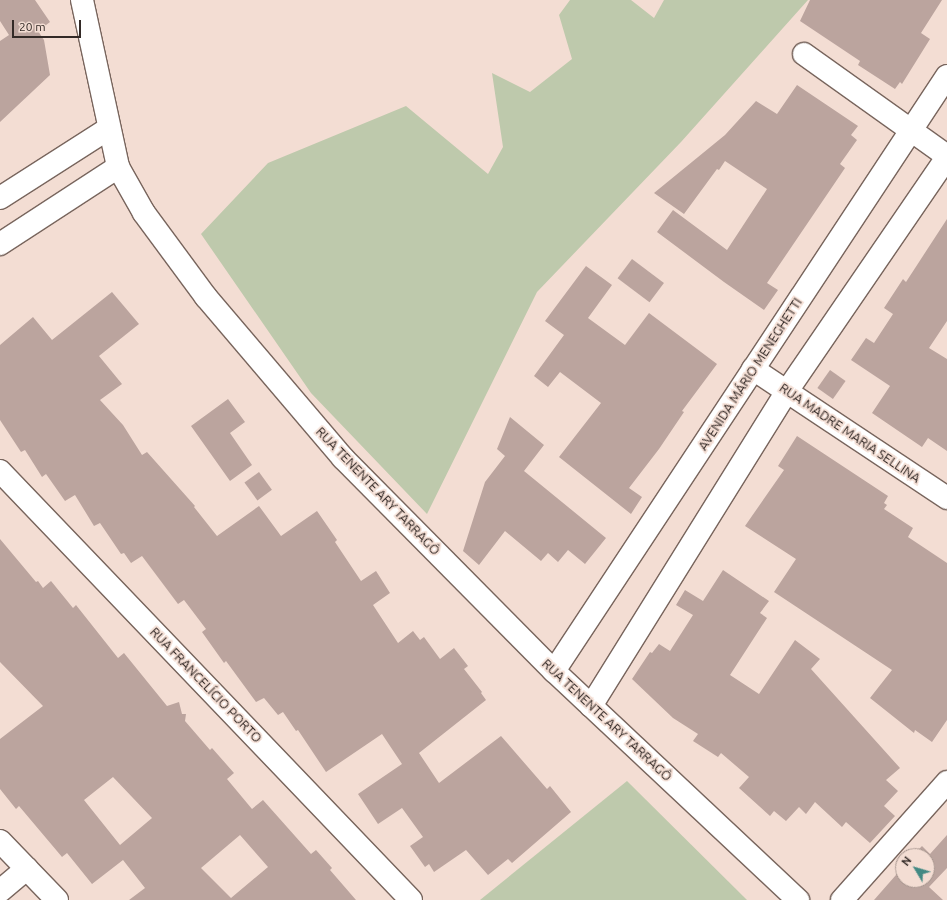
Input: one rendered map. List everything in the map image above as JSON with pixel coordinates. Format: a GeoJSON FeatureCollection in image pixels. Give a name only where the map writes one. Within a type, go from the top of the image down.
{"type":"FeatureCollection","features":[{"type":"Feature","properties":{"kind":"street","name":"RUA TENENTE ARY TARRAGÔ"},"geometry":{"type":"LineString","coordinates":[[82,0],[108,129],[118,166],[144,213],[206,298],[349,463],[554,671],[798,900]]}},
{"type":"Feature","properties":{"kind":"street"},"geometry":{"type":"LineString","coordinates":[[591,706],[788,391],[947,156],[804,54]]}},
{"type":"Feature","properties":{"kind":"street","name":"AVENIDA MÁRIO MENEGHETTI"},"geometry":{"type":"LineString","coordinates":[[554,671],[947,76]]}},
{"type":"Feature","properties":{"kind":"street"},"geometry":{"type":"LineString","coordinates":[[0,198],[108,129]]}},
{"type":"Feature","properties":{"kind":"street"},"geometry":{"type":"LineString","coordinates":[[0,244],[118,166]]}},
{"type":"Feature","properties":{"kind":"street","name":"RUA MADRE MARIA SELLINA"},"geometry":{"type":"LineString","coordinates":[[753,369],[947,498]]}},
{"type":"Feature","properties":{"kind":"street","name":"RUA FRANCELÍCIO PORTO"},"geometry":{"type":"LineString","coordinates":[[0,471],[411,900]]}},
{"type":"Feature","properties":{"kind":"street"},"geometry":{"type":"LineString","coordinates":[[842,900],[947,782]]}},
{"type":"Feature","properties":{"kind":"street"},"geometry":{"type":"LineString","coordinates":[[0,841],[57,900]]}},
{"type":"Feature","properties":{"kind":"street"},"geometry":{"type":"LineString","coordinates":[[0,891],[27,868]]}},
{"type":"Feature","properties":{"kind":"green space"},"geometry":{"type":"Polygon","coordinates":[[[570,0],[631,0],[654,18],[664,0],[808,0],[681,142],[537,292],[427,514],[311,393],[201,234],[268,163],[406,106],[488,174],[503,147],[492,73],[530,92],[572,59],[559,15],[570,0]]]}},
{"type":"Feature","properties":{"kind":"green space"},"geometry":{"type":"Polygon","coordinates":[[[627,781],[747,900],[480,900],[627,781]]]}},
{"type":"Feature","properties":{"kind":"building"},"geometry":{"type":"Polygon","coordinates":[[[0,0],[35,0],[50,22],[38,31],[44,40],[50,75],[0,122],[0,41],[9,35],[0,21],[0,0]]]}},
{"type":"Feature","properties":{"kind":"building"},"geometry":{"type":"Polygon","coordinates":[[[810,0],[942,0],[921,33],[930,39],[902,84],[900,82],[895,89],[858,65],[860,61],[800,21],[810,0]]]}},
{"type":"Feature","properties":{"kind":"building"},"geometry":{"type":"Polygon","coordinates":[[[797,85],[858,126],[851,135],[857,140],[840,164],[845,168],[767,283],[778,290],[764,310],[657,232],[673,210],[727,250],[767,189],[725,161],[719,170],[717,169],[684,214],[654,193],[725,135],[756,101],[777,114],[797,85]]]}},
{"type":"Feature","properties":{"kind":"building"},"geometry":{"type":"Polygon","coordinates":[[[947,219],[947,321],[929,348],[947,359],[947,451],[928,438],[922,447],[872,413],[890,386],[851,360],[866,338],[874,343],[893,314],[884,308],[903,279],[906,282],[947,219]]]}},
{"type":"Feature","properties":{"kind":"building"},"geometry":{"type":"Polygon","coordinates":[[[632,259],[664,283],[650,302],[618,278],[632,259]]]}},
{"type":"Feature","properties":{"kind":"building"},"geometry":{"type":"Polygon","coordinates":[[[586,266],[612,285],[588,318],[625,345],[649,313],[717,364],[682,411],[684,412],[659,449],[629,488],[642,497],[631,514],[559,457],[601,403],[560,372],[548,387],[534,376],[564,335],[545,321],[586,266]]]}},
{"type":"Feature","properties":{"kind":"building"},"geometry":{"type":"Polygon","coordinates":[[[112,292],[139,324],[99,356],[122,384],[100,400],[123,425],[142,455],[147,452],[195,506],[194,507],[217,536],[259,506],[281,536],[317,511],[337,540],[335,542],[361,581],[376,571],[390,593],[373,605],[398,643],[413,631],[420,640],[424,637],[440,659],[454,648],[468,666],[464,669],[482,692],[481,693],[486,700],[419,753],[439,783],[501,736],[547,789],[550,786],[571,812],[512,863],[508,859],[488,875],[466,850],[434,872],[429,864],[425,867],[410,846],[423,837],[402,808],[378,824],[358,794],[402,764],[382,734],[326,772],[298,730],[296,731],[283,712],[278,715],[264,698],[256,702],[226,661],[224,663],[202,632],[206,629],[184,600],[178,604],[142,556],[131,563],[124,553],[121,554],[100,523],[94,526],[75,495],[65,501],[46,474],[42,477],[25,450],[21,452],[0,420],[0,345],[33,317],[52,340],[112,292]]]}},
{"type":"Feature","properties":{"kind":"building"},"geometry":{"type":"Polygon","coordinates":[[[830,370],[846,381],[833,399],[817,388],[830,370]]]}},
{"type":"Feature","properties":{"kind":"building"},"geometry":{"type":"Polygon","coordinates":[[[228,399],[245,422],[230,433],[252,465],[230,481],[191,426],[228,399]]]}},
{"type":"Feature","properties":{"kind":"building"},"geometry":{"type":"Polygon","coordinates":[[[510,417],[544,445],[524,471],[606,538],[585,564],[568,550],[558,562],[548,553],[541,561],[505,531],[479,565],[463,551],[485,482],[505,456],[497,449],[510,417]]]}},
{"type":"Feature","properties":{"kind":"building"},"geometry":{"type":"Polygon","coordinates":[[[797,436],[888,496],[884,503],[887,505],[884,509],[913,528],[908,537],[947,563],[947,720],[932,742],[915,730],[914,733],[870,698],[892,670],[774,592],[796,559],[745,526],[784,470],[778,466],[797,436]]]}},
{"type":"Feature","properties":{"kind":"building"},"geometry":{"type":"Polygon","coordinates":[[[259,472],[272,490],[257,500],[244,483],[259,472]]]}},
{"type":"Feature","properties":{"kind":"building"},"geometry":{"type":"Polygon","coordinates":[[[0,539],[36,582],[38,581],[43,588],[51,581],[73,608],[76,605],[118,658],[124,653],[167,706],[179,702],[182,714],[186,714],[185,721],[210,750],[212,748],[234,773],[227,779],[252,809],[263,800],[311,854],[316,850],[332,868],[330,870],[356,900],[129,900],[145,888],[123,860],[92,884],[67,853],[62,857],[19,806],[16,809],[0,789],[0,739],[43,706],[0,662],[0,539]],[[113,777],[84,800],[120,845],[152,818],[113,777]],[[240,835],[201,868],[231,898],[268,867],[240,835]]]}},
{"type":"Feature","properties":{"kind":"building"},"geometry":{"type":"Polygon","coordinates":[[[723,570],[769,601],[760,613],[767,618],[730,675],[759,694],[795,640],[820,659],[811,669],[900,768],[886,780],[898,791],[884,806],[895,816],[870,843],[846,822],[842,827],[815,802],[806,814],[799,807],[786,821],[774,811],[770,816],[739,788],[749,777],[721,753],[718,757],[693,741],[698,734],[673,718],[632,679],[650,652],[652,653],[659,644],[670,651],[693,615],[676,605],[685,590],[703,601],[723,570]]]}},
{"type":"Feature","properties":{"kind":"building"},"geometry":{"type":"Polygon","coordinates":[[[947,835],[947,868],[935,881],[935,848],[947,835]]]}},
{"type":"Feature","properties":{"kind":"building"},"geometry":{"type":"Polygon","coordinates":[[[895,876],[895,888],[930,888],[943,900],[874,900],[895,876]]]}}]}
